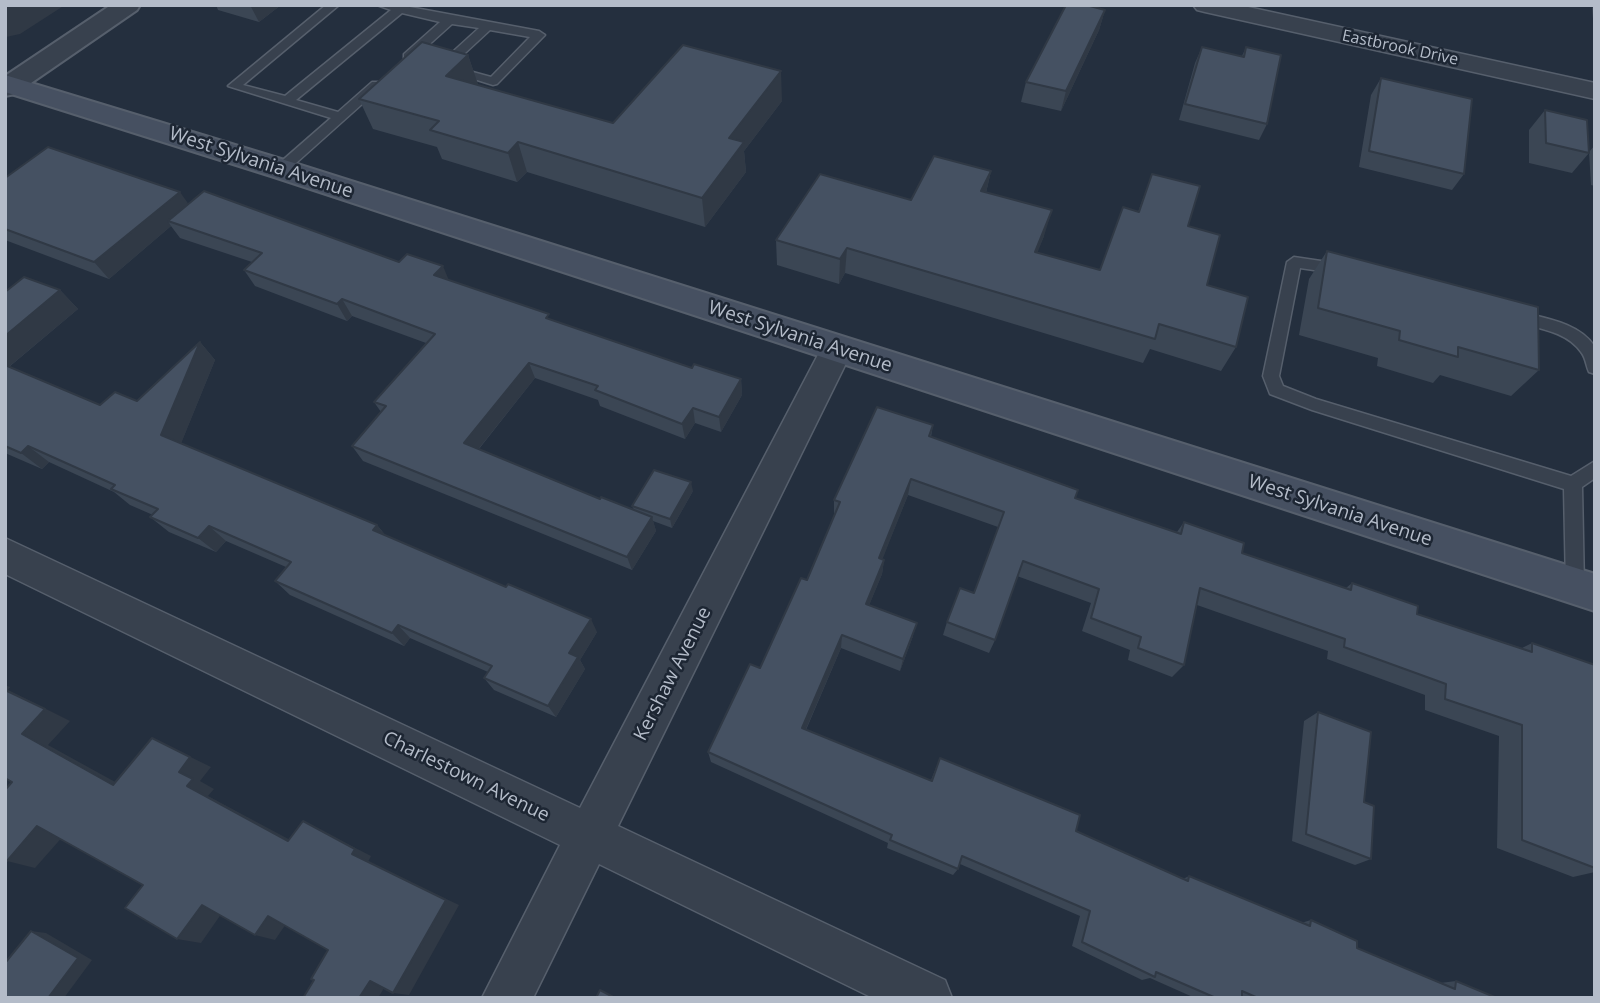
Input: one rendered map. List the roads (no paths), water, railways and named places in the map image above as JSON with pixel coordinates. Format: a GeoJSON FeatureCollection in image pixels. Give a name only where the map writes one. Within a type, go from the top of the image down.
{"type":"FeatureCollection","features":[{"type":"Feature","properties":{"kind":"main road","name":"West Sylvania Avenue"},"geometry":{"type":"LineString","coordinates":[[7,85],[281,169],[1585,590]]}},
{"type":"Feature","properties":{"kind":"street"},"geometry":{"type":"LineString","coordinates":[[7,85],[128,5]]}},
{"type":"Feature","properties":{"kind":"street","name":"Eastbrook Drive"},"geometry":{"type":"LineString","coordinates":[[1205,5],[1595,92]]}},
{"type":"Feature","properties":{"kind":"street","name":"Kershaw Avenue"},"geometry":{"type":"LineString","coordinates":[[507,998],[837,349]]}},
{"type":"Feature","properties":{"kind":"street","name":"Charlestown Avenue"},"geometry":{"type":"LineString","coordinates":[[5,555],[927,998]]}},
{"type":"Feature","properties":{"kind":"lane"},"geometry":{"type":"LineString","coordinates":[[333,5],[234,86],[340,117]]}},
{"type":"Feature","properties":{"kind":"lane"},"geometry":{"type":"LineString","coordinates":[[383,5],[420,15],[539,35],[493,81],[414,65]]}},
{"type":"Feature","properties":{"kind":"lane"},"geometry":{"type":"LineString","coordinates":[[420,15],[432,5]]}},
{"type":"Feature","properties":{"kind":"lane"},"geometry":{"type":"LineString","coordinates":[[287,101],[399,9]]}},
{"type":"Feature","properties":{"kind":"lane"},"geometry":{"type":"LineString","coordinates":[[414,65],[449,20]]}},
{"type":"Feature","properties":{"kind":"lane"},"geometry":{"type":"LineString","coordinates":[[281,169],[340,117],[414,65],[487,27]]}},
{"type":"Feature","properties":{"kind":"lane"},"geometry":{"type":"LineString","coordinates":[[1355,273],[1329,266],[1294,262],[1271,376],[1276,390],[1312,404],[1573,484]]}},
{"type":"Feature","properties":{"kind":"lane"},"geometry":{"type":"LineString","coordinates":[[1502,313],[1576,336],[1589,346],[1595,368]]}},
{"type":"Feature","properties":{"kind":"lane"},"geometry":{"type":"LineString","coordinates":[[1573,484],[1595,468]]}},
{"type":"Feature","properties":{"kind":"lane"},"geometry":{"type":"LineString","coordinates":[[1573,484],[1585,590]]}}]}
